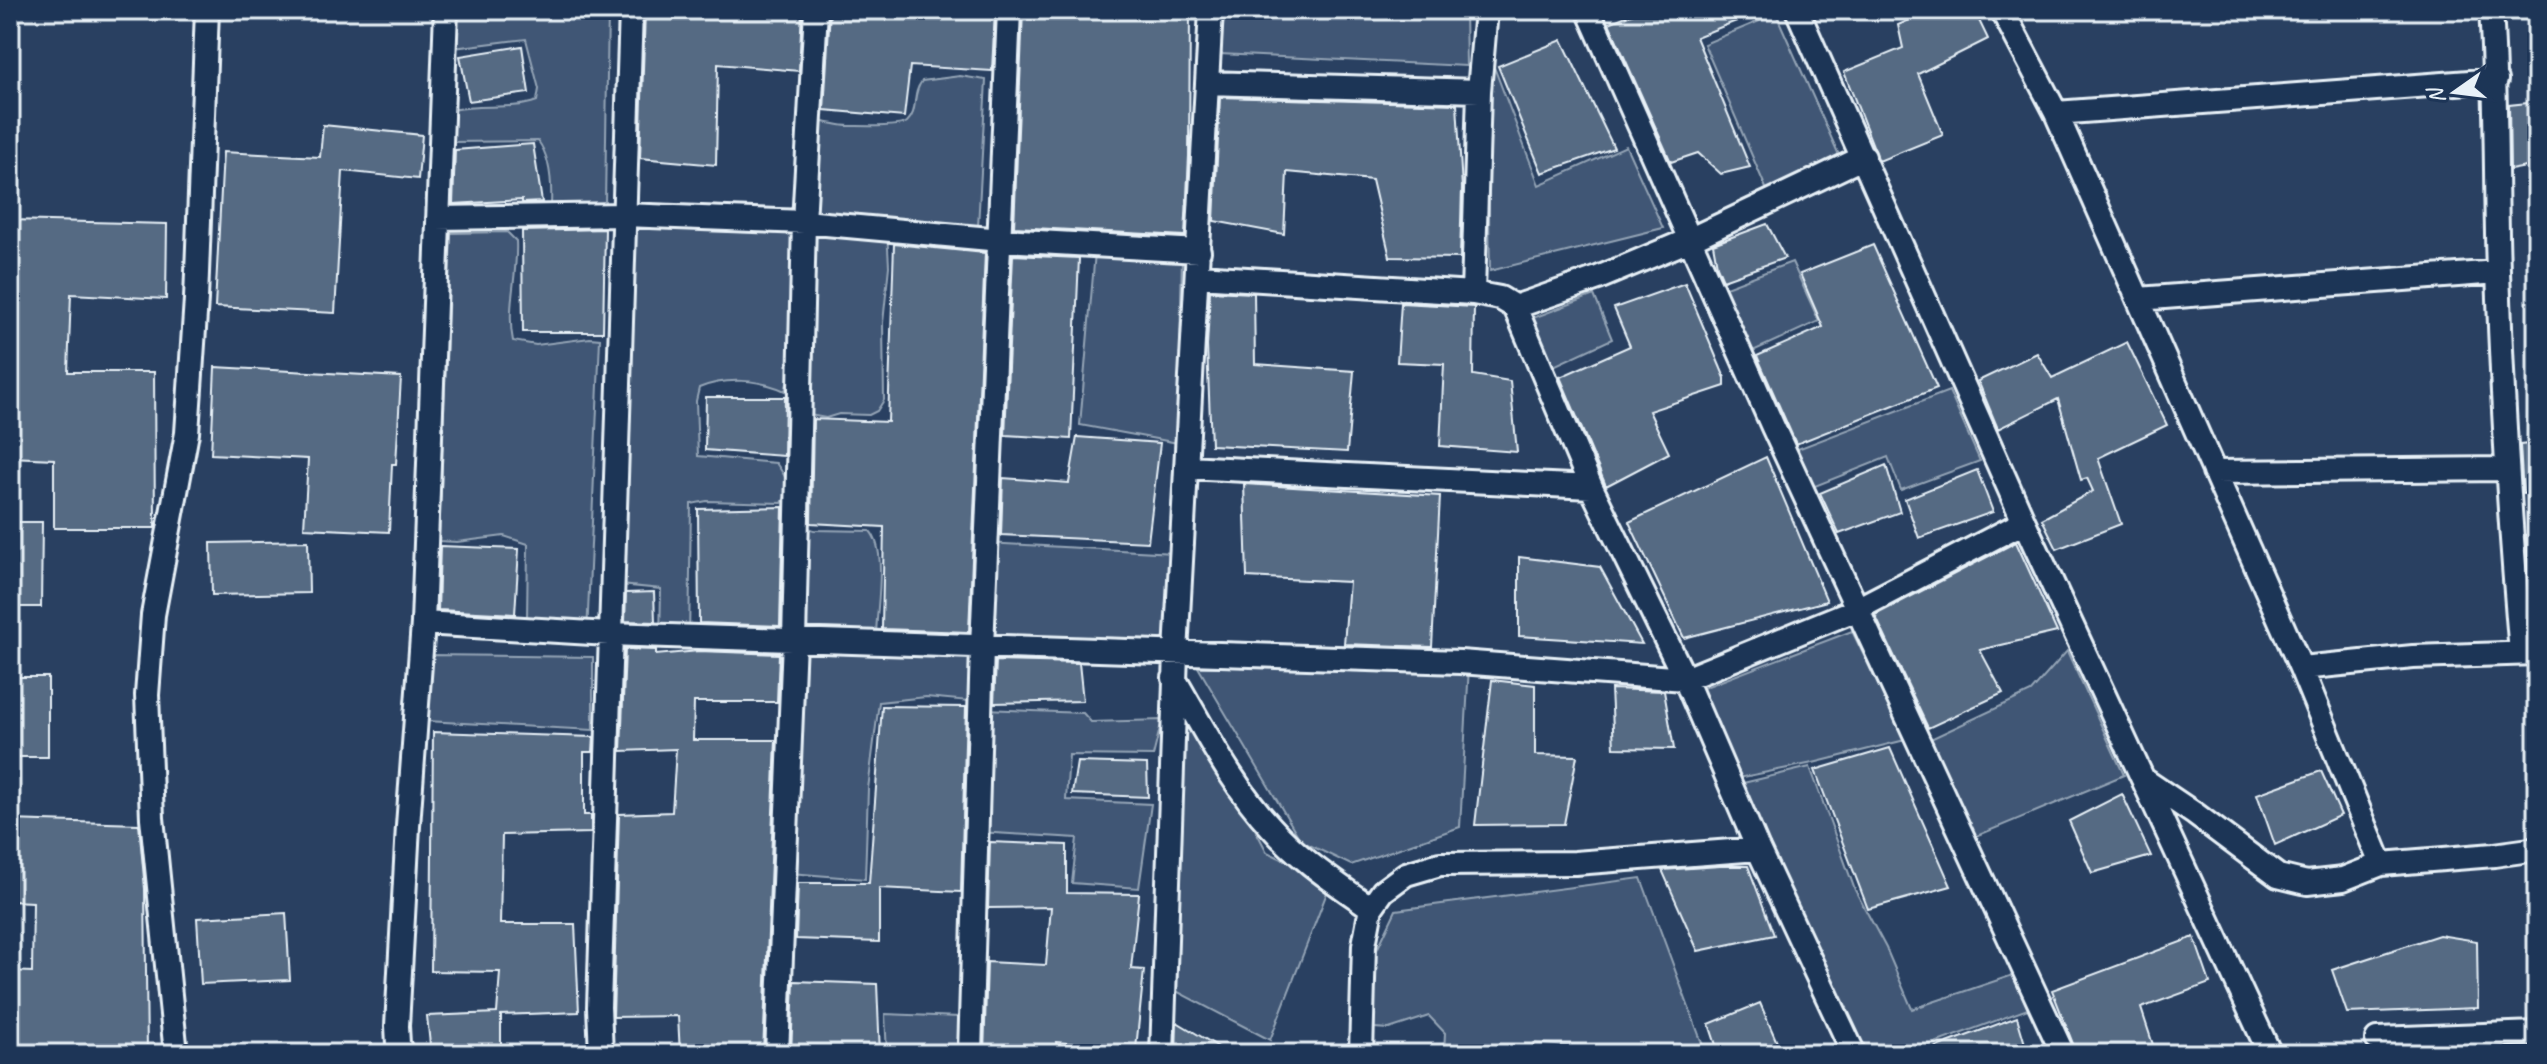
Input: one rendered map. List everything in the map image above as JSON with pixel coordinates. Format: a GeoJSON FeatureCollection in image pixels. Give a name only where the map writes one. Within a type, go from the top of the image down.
{"type":"FeatureCollection","features":[{"type":"Feature","properties":{"kind":"street"},"geometry":{"type":"LineString","coordinates":[[176,1054],[152,818],[147,695],[153,615],[189,418],[207,10]]}},
{"type":"Feature","properties":{"kind":"street"},"geometry":{"type":"LineString","coordinates":[[402,1054],[397,1026],[423,623],[446,10]]}},
{"type":"Feature","properties":{"kind":"street"},"geometry":{"type":"LineString","coordinates":[[601,1054],[599,1007],[609,634],[631,10]]}},
{"type":"Feature","properties":{"kind":"street"},"geometry":{"type":"LineString","coordinates":[[777,1054],[794,640],[804,222],[816,10]]}},
{"type":"Feature","properties":{"kind":"street"},"geometry":{"type":"LineString","coordinates":[[970,1054],[982,647],[1009,10]]}},
{"type":"Feature","properties":{"kind":"street"},"geometry":{"type":"LineString","coordinates":[[1162,1054],[1174,678],[1211,10]]}},
{"type":"Feature","properties":{"kind":"street"},"geometry":{"type":"LineString","coordinates":[[1473,293],[1479,91],[1486,10]]}},
{"type":"Feature","properties":{"kind":"street"},"geometry":{"type":"LineString","coordinates":[[1588,10],[1689,240],[2063,1054]]}},
{"type":"Feature","properties":{"kind":"street"},"geometry":{"type":"LineString","coordinates":[[1797,10],[2024,522],[2270,1054]]}},
{"type":"Feature","properties":{"kind":"street"},"geometry":{"type":"LineString","coordinates":[[2002,10],[2056,113],[2301,668],[2381,864]]}},
{"type":"Feature","properties":{"kind":"street"},"geometry":{"type":"LineString","coordinates":[[2301,668],[2413,657],[2529,653],[2505,469],[2498,272],[2496,80],[2491,10]]}},
{"type":"Feature","properties":{"kind":"street"},"geometry":{"type":"LineString","coordinates":[[2056,113],[2496,80]]}},
{"type":"Feature","properties":{"kind":"street"},"geometry":{"type":"LineString","coordinates":[[1208,83],[1479,91]]}},
{"type":"Feature","properties":{"kind":"street"},"geometry":{"type":"LineString","coordinates":[[1515,307],[1598,278],[1689,240],[1864,157]]}},
{"type":"Feature","properties":{"kind":"street"},"geometry":{"type":"LineString","coordinates":[[438,218],[624,215],[804,222],[1001,240],[1199,251]]}},
{"type":"Feature","properties":{"kind":"street"},"geometry":{"type":"LineString","coordinates":[[2138,299],[2498,272]]}},
{"type":"Feature","properties":{"kind":"street"},"geometry":{"type":"LineString","coordinates":[[1198,276],[1473,293],[1500,298],[1515,307],[1591,487],[1685,679],[1758,849],[1854,1054]]}},
{"type":"Feature","properties":{"kind":"street"},"geometry":{"type":"LineString","coordinates":[[1186,467],[1591,487]]}},
{"type":"Feature","properties":{"kind":"street"},"geometry":{"type":"LineString","coordinates":[[2214,472],[2505,469]]}},
{"type":"Feature","properties":{"kind":"street"},"geometry":{"type":"LineString","coordinates":[[423,623],[609,634],[1460,662],[1685,679],[1857,609],[2024,522]]}},
{"type":"Feature","properties":{"kind":"street"},"geometry":{"type":"LineString","coordinates":[[1174,678],[1240,788],[1270,827],[1310,864],[1371,908]]}},
{"type":"Feature","properties":{"kind":"street"},"geometry":{"type":"LineString","coordinates":[[2145,781],[2278,876],[2307,883],[2343,879],[2381,864],[2537,849]]}},
{"type":"Feature","properties":{"kind":"street"},"geometry":{"type":"LineString","coordinates":[[1361,1054],[1364,945],[1371,908],[1383,891],[1406,874],[1440,864],[1575,863],[1758,849]]}},
{"type":"Feature","properties":{"kind":"street"},"geometry":{"type":"LineString","coordinates":[[2377,1039],[2537,1033]]}},
{"type":"Feature","properties":{"kind":"shaded area"},"geometry":{"type":"Polygon","coordinates":[[[454,10],[608,10],[605,204],[551,205],[548,163],[538,141],[453,142],[452,110],[526,104],[537,101],[539,89],[526,39],[453,48],[454,10]]]}},
{"type":"Feature","properties":{"kind":"shaded area"},"geometry":{"type":"Polygon","coordinates":[[[1203,10],[1465,10],[1466,66],[1199,53],[1203,10]]]}},
{"type":"Feature","properties":{"kind":"shaded area"},"geometry":{"type":"Polygon","coordinates":[[[1776,14],[1843,164],[1768,193],[1704,44],[1776,14]]]}},
{"type":"Feature","properties":{"kind":"shaded area"},"geometry":{"type":"Polygon","coordinates":[[[1486,46],[1539,185],[1626,146],[1663,228],[1490,271],[1486,46]]]}},
{"type":"Feature","properties":{"kind":"shaded area"},"geometry":{"type":"Polygon","coordinates":[[[960,76],[986,80],[978,227],[805,213],[812,122],[850,126],[903,124],[911,118],[922,81],[960,76]]]}},
{"type":"Feature","properties":{"kind":"shaded area"},"geometry":{"type":"Polygon","coordinates":[[[619,219],[792,223],[788,380],[785,391],[753,382],[720,382],[699,388],[696,401],[698,456],[776,463],[785,478],[787,492],[782,503],[707,501],[691,504],[689,641],[660,642],[661,589],[610,584],[619,219]]]}},
{"type":"Feature","properties":{"kind":"shaded area"},"geometry":{"type":"Polygon","coordinates":[[[804,225],[887,231],[889,266],[883,323],[884,400],[877,411],[869,415],[839,414],[826,418],[809,415],[804,225]]]}},
{"type":"Feature","properties":{"kind":"shaded area"},"geometry":{"type":"Polygon","coordinates":[[[507,232],[516,241],[511,316],[513,341],[536,345],[600,339],[587,636],[527,619],[528,544],[504,536],[439,541],[451,233],[507,232]]]}},
{"type":"Feature","properties":{"kind":"shaded area"},"geometry":{"type":"Polygon","coordinates":[[[1095,252],[1182,257],[1178,443],[1080,425],[1095,252]]]}},
{"type":"Feature","properties":{"kind":"shaded area"},"geometry":{"type":"Polygon","coordinates":[[[1792,262],[1819,321],[1742,356],[1715,291],[1792,262]]]}},
{"type":"Feature","properties":{"kind":"shaded area"},"geometry":{"type":"Polygon","coordinates":[[[1594,295],[1612,339],[1543,371],[1525,321],[1594,295]]]}},
{"type":"Feature","properties":{"kind":"shaded area"},"geometry":{"type":"Polygon","coordinates":[[[1949,391],[1980,461],[1901,490],[1888,457],[1800,492],[1787,453],[1949,391]]]}},
{"type":"Feature","properties":{"kind":"shaded area"},"geometry":{"type":"Polygon","coordinates":[[[803,526],[814,530],[870,531],[876,541],[880,568],[876,641],[797,638],[803,526]]]}},
{"type":"Feature","properties":{"kind":"shaded area"},"geometry":{"type":"Polygon","coordinates":[[[987,543],[1174,553],[1171,644],[983,639],[987,543]]]}},
{"type":"Feature","properties":{"kind":"shaded area"},"geometry":{"type":"Polygon","coordinates":[[[1852,631],[1905,740],[1733,779],[1700,689],[1852,631]]]}},
{"type":"Feature","properties":{"kind":"shaded area"},"geometry":{"type":"Polygon","coordinates":[[[797,647],[970,649],[969,701],[926,697],[879,702],[868,789],[865,879],[790,873],[797,647]]]}},
{"type":"Feature","properties":{"kind":"shaded area"},"geometry":{"type":"Polygon","coordinates":[[[2067,651],[2124,775],[1967,840],[1922,743],[2031,692],[2067,651]]]}},
{"type":"Feature","properties":{"kind":"shaded area"},"geometry":{"type":"Polygon","coordinates":[[[427,655],[593,657],[593,730],[426,721],[427,655]]]}},
{"type":"Feature","properties":{"kind":"shaded area"},"geometry":{"type":"Polygon","coordinates":[[[1469,666],[1460,827],[1351,865],[1301,841],[1198,667],[1469,666]]]}},
{"type":"Feature","properties":{"kind":"shaded area"},"geometry":{"type":"Polygon","coordinates":[[[1180,686],[1267,852],[1331,882],[1270,1040],[1153,979],[1180,686]]]}},
{"type":"Feature","properties":{"kind":"shaded area"},"geometry":{"type":"Polygon","coordinates":[[[985,709],[1083,713],[1091,722],[1162,720],[1153,756],[1069,755],[1066,800],[1151,804],[1139,888],[1072,883],[1077,838],[978,832],[985,709]]]}},
{"type":"Feature","properties":{"kind":"shaded area"},"geometry":{"type":"Polygon","coordinates":[[[1810,767],[1855,890],[1886,948],[1912,1009],[2013,975],[2028,1009],[1905,1054],[1860,1054],[1735,785],[1810,767]]]}},
{"type":"Feature","properties":{"kind":"shaded area"},"geometry":{"type":"Polygon","coordinates":[[[1641,878],[1706,1054],[1623,1054],[1622,1051],[1534,1043],[1535,1054],[1444,1054],[1445,1033],[1429,1016],[1389,1029],[1374,1028],[1374,956],[1396,910],[1641,878]]]}},
{"type":"Feature","properties":{"kind":"shaded area"},"geometry":{"type":"Polygon","coordinates":[[[885,1014],[959,1017],[959,1054],[887,1054],[885,1014]]]}},
{"type":"Feature","properties":{"kind":"building"},"geometry":{"type":"Polygon","coordinates":[[[645,10],[802,10],[799,71],[718,64],[716,165],[640,158],[645,10]]]}},
{"type":"Feature","properties":{"kind":"building"},"geometry":{"type":"Polygon","coordinates":[[[830,10],[995,10],[992,71],[910,66],[904,117],[824,110],[830,10]]]}},
{"type":"Feature","properties":{"kind":"building"},"geometry":{"type":"Polygon","coordinates":[[[1023,10],[1190,10],[1185,236],[1014,227],[1023,10]]]}},
{"type":"Feature","properties":{"kind":"building"},"geometry":{"type":"Polygon","coordinates":[[[1641,10],[1764,10],[1696,37],[1750,167],[1721,174],[1698,153],[1671,162],[1609,23],[1641,10]]]}},
{"type":"Feature","properties":{"kind":"building"},"geometry":{"type":"Polygon","coordinates":[[[1932,10],[1974,10],[1988,39],[1918,74],[1943,135],[1879,161],[1844,72],[1903,48],[1898,25],[1932,10]]]}},
{"type":"Feature","properties":{"kind":"building"},"geometry":{"type":"Polygon","coordinates":[[[1562,40],[1614,148],[1542,173],[1498,66],[1562,40]]]}},
{"type":"Feature","properties":{"kind":"building"},"geometry":{"type":"Polygon","coordinates":[[[522,46],[529,93],[469,101],[460,56],[522,46]]]}},
{"type":"Feature","properties":{"kind":"building"},"geometry":{"type":"Polygon","coordinates":[[[1220,97],[1457,104],[1462,188],[1460,258],[1390,257],[1372,180],[1287,172],[1284,234],[1214,221],[1220,97]]]}},
{"type":"Feature","properties":{"kind":"building"},"geometry":{"type":"Polygon","coordinates":[[[2537,102],[2537,165],[2510,170],[2509,105],[2537,102]]]}},
{"type":"Feature","properties":{"kind":"building"},"geometry":{"type":"Polygon","coordinates":[[[323,125],[422,135],[418,179],[343,171],[335,313],[215,307],[223,152],[320,157],[323,125]]]}},
{"type":"Feature","properties":{"kind":"building"},"geometry":{"type":"Polygon","coordinates":[[[533,144],[542,202],[522,203],[522,200],[453,204],[455,150],[533,144]]]}},
{"type":"Feature","properties":{"kind":"building"},"geometry":{"type":"Polygon","coordinates":[[[10,220],[167,224],[166,299],[71,294],[68,372],[154,372],[155,528],[54,528],[54,459],[10,457],[10,220]]]}},
{"type":"Feature","properties":{"kind":"building"},"geometry":{"type":"Polygon","coordinates":[[[1767,224],[1785,258],[1723,280],[1713,244],[1767,224]]]}},
{"type":"Feature","properties":{"kind":"building"},"geometry":{"type":"Polygon","coordinates":[[[605,229],[603,332],[523,332],[522,231],[605,229]]]}},
{"type":"Feature","properties":{"kind":"building"},"geometry":{"type":"Polygon","coordinates":[[[894,244],[985,253],[969,632],[882,629],[884,527],[811,523],[813,419],[888,422],[894,244]]]}},
{"type":"Feature","properties":{"kind":"building"},"geometry":{"type":"Polygon","coordinates":[[[1873,245],[1937,388],[1796,444],[1757,356],[1823,327],[1800,274],[1873,245]]]}},
{"type":"Feature","properties":{"kind":"building"},"geometry":{"type":"Polygon","coordinates":[[[1013,255],[1079,258],[1071,439],[1005,435],[1013,255]]]}},
{"type":"Feature","properties":{"kind":"building"},"geometry":{"type":"Polygon","coordinates":[[[1685,283],[1725,378],[1725,386],[1649,411],[1669,453],[1606,486],[1560,377],[1630,346],[1614,308],[1685,283]]]}},
{"type":"Feature","properties":{"kind":"building"},"geometry":{"type":"Polygon","coordinates":[[[1210,291],[1254,293],[1255,364],[1354,371],[1347,452],[1211,445],[1207,346],[1210,291]]]}},
{"type":"Feature","properties":{"kind":"building"},"geometry":{"type":"Polygon","coordinates":[[[1401,303],[1474,307],[1473,375],[1510,381],[1517,452],[1440,446],[1444,364],[1397,362],[1401,303]]]}},
{"type":"Feature","properties":{"kind":"building"},"geometry":{"type":"Polygon","coordinates":[[[2127,342],[2167,425],[2098,458],[2121,524],[2057,549],[2042,519],[2093,491],[2087,478],[2081,480],[2058,399],[1998,429],[1978,381],[2037,353],[2052,378],[2127,342]]]}},
{"type":"Feature","properties":{"kind":"building"},"geometry":{"type":"Polygon","coordinates":[[[215,367],[401,377],[389,532],[304,528],[308,459],[211,454],[215,367]]]}},
{"type":"Feature","properties":{"kind":"building"},"geometry":{"type":"Polygon","coordinates":[[[706,397],[785,397],[784,456],[705,450],[706,397]]]}},
{"type":"Feature","properties":{"kind":"building"},"geometry":{"type":"Polygon","coordinates":[[[1077,437],[1160,443],[1148,542],[1001,535],[1003,478],[1069,483],[1077,437]]]}},
{"type":"Feature","properties":{"kind":"building"},"geometry":{"type":"Polygon","coordinates":[[[2537,443],[2537,493],[2523,494],[2520,445],[2537,443]]]}},
{"type":"Feature","properties":{"kind":"building"},"geometry":{"type":"Polygon","coordinates":[[[1766,457],[1827,601],[1684,638],[1629,522],[1766,457]]]}},
{"type":"Feature","properties":{"kind":"building"},"geometry":{"type":"Polygon","coordinates":[[[1886,465],[1900,512],[1839,534],[1820,493],[1886,465]]]}},
{"type":"Feature","properties":{"kind":"building"},"geometry":{"type":"Polygon","coordinates":[[[1977,470],[1993,512],[1919,538],[1905,499],[1977,470]]]}},
{"type":"Feature","properties":{"kind":"building"},"geometry":{"type":"Polygon","coordinates":[[[1244,484],[1440,496],[1432,647],[1344,644],[1349,582],[1247,577],[1244,484]]]}},
{"type":"Feature","properties":{"kind":"building"},"geometry":{"type":"Polygon","coordinates":[[[783,507],[780,626],[699,623],[698,509],[783,507]]]}},
{"type":"Feature","properties":{"kind":"building"},"geometry":{"type":"Polygon","coordinates":[[[10,522],[42,522],[41,607],[10,607],[10,522]]]}},
{"type":"Feature","properties":{"kind":"building"},"geometry":{"type":"Polygon","coordinates":[[[2537,534],[2537,639],[2534,639],[2526,535],[2537,534]]]}},
{"type":"Feature","properties":{"kind":"building"},"geometry":{"type":"Polygon","coordinates":[[[308,541],[309,593],[212,595],[211,543],[308,541]]]}},
{"type":"Feature","properties":{"kind":"building"},"geometry":{"type":"Polygon","coordinates":[[[2016,542],[2057,632],[1980,650],[2003,693],[1928,728],[1875,615],[2016,542]]]}},
{"type":"Feature","properties":{"kind":"building"},"geometry":{"type":"Polygon","coordinates":[[[440,546],[519,549],[515,614],[438,610],[440,546]]]}},
{"type":"Feature","properties":{"kind":"building"},"geometry":{"type":"Polygon","coordinates":[[[1519,557],[1600,567],[1642,644],[1519,636],[1519,557]]]}},
{"type":"Feature","properties":{"kind":"building"},"geometry":{"type":"Polygon","coordinates":[[[654,592],[655,622],[625,621],[626,593],[654,592]]]}},
{"type":"Feature","properties":{"kind":"building"},"geometry":{"type":"Polygon","coordinates":[[[625,649],[656,650],[656,655],[699,651],[779,654],[777,702],[694,702],[693,740],[776,740],[763,1054],[680,1054],[678,1016],[613,1017],[619,814],[672,812],[676,749],[621,751],[625,649]]]}},
{"type":"Feature","properties":{"kind":"building"},"geometry":{"type":"Polygon","coordinates":[[[996,661],[1079,663],[1083,701],[994,703],[996,661]]]}},
{"type":"Feature","properties":{"kind":"building"},"geometry":{"type":"Polygon","coordinates":[[[10,677],[48,677],[48,757],[10,757],[10,677]]]}},
{"type":"Feature","properties":{"kind":"building"},"geometry":{"type":"Polygon","coordinates":[[[1492,680],[1535,685],[1535,755],[1577,756],[1564,824],[1475,825],[1492,680]]]}},
{"type":"Feature","properties":{"kind":"building"},"geometry":{"type":"Polygon","coordinates":[[[1611,689],[1664,691],[1674,749],[1614,748],[1611,689]]]}},
{"type":"Feature","properties":{"kind":"building"},"geometry":{"type":"Polygon","coordinates":[[[882,706],[966,707],[961,892],[879,888],[879,942],[796,939],[798,883],[869,883],[882,706]]]}},
{"type":"Feature","properties":{"kind":"building"},"geometry":{"type":"Polygon","coordinates":[[[433,732],[594,737],[593,752],[584,752],[584,815],[591,815],[591,833],[502,835],[500,924],[575,924],[579,1012],[501,1015],[501,1054],[431,1054],[427,1016],[497,1013],[500,972],[431,971],[433,732]]]}},
{"type":"Feature","properties":{"kind":"building"},"geometry":{"type":"Polygon","coordinates":[[[1890,748],[1951,886],[1868,909],[1815,770],[1890,748]]]}},
{"type":"Feature","properties":{"kind":"building"},"geometry":{"type":"Polygon","coordinates":[[[1077,762],[1147,764],[1148,797],[1072,794],[1077,762]]]}},
{"type":"Feature","properties":{"kind":"building"},"geometry":{"type":"Polygon","coordinates":[[[2321,771],[2341,815],[2275,845],[2257,794],[2321,771]]]}},
{"type":"Feature","properties":{"kind":"building"},"geometry":{"type":"Polygon","coordinates":[[[2122,794],[2151,856],[2092,873],[2069,821],[2122,794]]]}},
{"type":"Feature","properties":{"kind":"building"},"geometry":{"type":"Polygon","coordinates":[[[10,820],[139,824],[145,889],[147,1054],[10,1054],[10,971],[32,972],[33,902],[10,901],[10,820]]]}},
{"type":"Feature","properties":{"kind":"building"},"geometry":{"type":"Polygon","coordinates":[[[990,842],[1067,845],[1067,893],[1139,894],[1131,969],[1144,970],[1136,1049],[1056,1042],[1057,1054],[984,1054],[987,962],[1046,965],[1051,907],[988,908],[990,842]]]}},
{"type":"Feature","properties":{"kind":"building"},"geometry":{"type":"Polygon","coordinates":[[[1748,866],[1774,935],[1698,951],[1662,870],[1748,866]]]}},
{"type":"Feature","properties":{"kind":"building"},"geometry":{"type":"Polygon","coordinates":[[[286,913],[290,980],[201,984],[197,918],[286,913]]]}},
{"type":"Feature","properties":{"kind":"building"},"geometry":{"type":"Polygon","coordinates":[[[2439,935],[2477,941],[2478,1008],[2347,1013],[2332,970],[2439,935]]]}},
{"type":"Feature","properties":{"kind":"building"},"geometry":{"type":"Polygon","coordinates":[[[2194,937],[2210,983],[2141,1008],[2156,1054],[2077,1054],[2052,990],[2194,937]]]}},
{"type":"Feature","properties":{"kind":"building"},"geometry":{"type":"Polygon","coordinates":[[[794,981],[877,984],[880,1054],[791,1054],[794,981]]]}},
{"type":"Feature","properties":{"kind":"building"},"geometry":{"type":"Polygon","coordinates":[[[1760,1003],[1782,1054],[1719,1054],[1709,1024],[1760,1003]]]}},
{"type":"Feature","properties":{"kind":"building"},"geometry":{"type":"Polygon","coordinates":[[[2017,1017],[2028,1054],[1923,1054],[1923,1052],[2017,1017]]]}},
{"type":"Feature","properties":{"kind":"building"},"geometry":{"type":"Polygon","coordinates":[[[1177,1022],[1230,1054],[1176,1054],[1177,1022]]]}}]}
